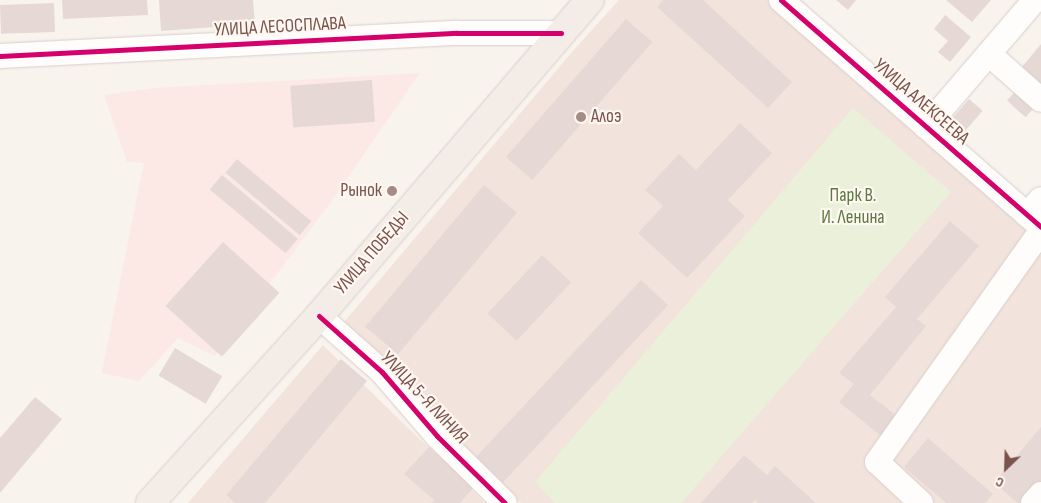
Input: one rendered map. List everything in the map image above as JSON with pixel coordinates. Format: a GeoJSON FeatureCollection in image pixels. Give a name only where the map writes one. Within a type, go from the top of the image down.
{"type":"FeatureCollection","features":[{"type":"Feature","properties":{"kind":"main road","name":"УЛИЦА ПОБЕДЫ"},"geometry":{"type":"LineString","coordinates":[[150,503],[319,316],[590,0]]}},
{"type":"Feature","properties":{"kind":"street","name":"УЛИЦА АЛЕКСЕЕВА"},"geometry":{"type":"LineString","coordinates":[[780,0],[926,127],[1038,218]]}},
{"type":"Feature","properties":{"kind":"street"},"geometry":{"type":"LineString","coordinates":[[926,127],[1035,0]]}},
{"type":"Feature","properties":{"kind":"street","name":"УЛИЦА ЛЕСОСПЛАВА"},"geometry":{"type":"LineString","coordinates":[[0,56],[457,33],[561,33]]}},
{"type":"Feature","properties":{"kind":"street"},"geometry":{"type":"LineString","coordinates":[[989,54],[1041,100]]}},
{"type":"Feature","properties":{"kind":"street"},"geometry":{"type":"LineString","coordinates":[[921,503],[877,462],[1038,218]]}},
{"type":"Feature","properties":{"kind":"street","name":"УЛИЦА 5-Я ЛИНИЯ"},"geometry":{"type":"LineString","coordinates":[[319,316],[382,372],[437,436],[505,503]]}},
{"type":"Feature","properties":{"kind":"street"},"geometry":{"type":"LineString","coordinates":[[1033,503],[1041,494]]}},
{"type":"Feature","properties":{"kind":"shaded area"},"geometry":{"type":"Polygon","coordinates":[[[619,0],[772,0],[1041,243],[1041,503],[521,503],[339,328],[572,52],[619,0]]]}},
{"type":"Feature","properties":{"kind":"shaded area"},"geometry":{"type":"Polygon","coordinates":[[[420,73],[328,206],[215,356],[178,338],[139,381],[102,373],[144,163],[127,162],[104,95],[155,88],[420,73]]]}},
{"type":"Feature","properties":{"kind":"shaded area"},"geometry":{"type":"Polygon","coordinates":[[[323,345],[485,503],[188,503],[323,345]]]}},
{"type":"Feature","properties":{"kind":"green space","name":"Парк В. И. Ленина"},"geometry":{"type":"Polygon","coordinates":[[[853,108],[951,192],[681,503],[555,503],[535,482],[853,108]]]}},
{"type":"Feature","properties":{"kind":"building"},"geometry":{"type":"Polygon","coordinates":[[[62,0],[147,0],[148,15],[63,19],[62,0]]]}},
{"type":"Feature","properties":{"kind":"building"},"geometry":{"type":"Polygon","coordinates":[[[159,0],[253,0],[255,24],[161,31],[159,0]]]}},
{"type":"Feature","properties":{"kind":"building"},"geometry":{"type":"Polygon","coordinates":[[[663,0],[703,0],[792,82],[768,108],[657,7],[663,0]]]}},
{"type":"Feature","properties":{"kind":"building"},"geometry":{"type":"Polygon","coordinates":[[[836,0],[856,0],[848,10],[836,0]]]}},
{"type":"Feature","properties":{"kind":"building"},"geometry":{"type":"Polygon","coordinates":[[[946,0],[991,0],[972,22],[946,0]]]}},
{"type":"Feature","properties":{"kind":"building"},"geometry":{"type":"Polygon","coordinates":[[[54,3],[55,32],[1,34],[0,5],[54,3]]]}},
{"type":"Feature","properties":{"kind":"building"},"geometry":{"type":"Polygon","coordinates":[[[945,15],[971,37],[950,62],[938,52],[948,41],[934,29],[945,15]]]}},
{"type":"Feature","properties":{"kind":"building"},"geometry":{"type":"Polygon","coordinates":[[[626,19],[652,42],[532,180],[506,157],[626,19]]]}},
{"type":"Feature","properties":{"kind":"building"},"geometry":{"type":"Polygon","coordinates":[[[1041,44],[1041,85],[1021,68],[1041,44]]]}},
{"type":"Feature","properties":{"kind":"building"},"geometry":{"type":"Polygon","coordinates":[[[372,80],[375,122],[293,128],[290,86],[372,80]]]}},
{"type":"Feature","properties":{"kind":"building"},"geometry":{"type":"Polygon","coordinates":[[[1021,85],[1040,102],[1026,117],[1007,101],[1021,85]]]}},
{"type":"Feature","properties":{"kind":"building"},"geometry":{"type":"Polygon","coordinates":[[[969,99],[983,111],[964,132],[951,120],[969,99]]]}},
{"type":"Feature","properties":{"kind":"building"},"geometry":{"type":"Polygon","coordinates":[[[740,123],[772,153],[728,200],[745,216],[687,278],[638,233],[663,206],[645,190],[679,154],[696,170],[740,123]]]}},
{"type":"Feature","properties":{"kind":"building"},"geometry":{"type":"Polygon","coordinates":[[[237,159],[311,221],[300,235],[225,173],[237,159]]]}},
{"type":"Feature","properties":{"kind":"building"},"geometry":{"type":"Polygon","coordinates":[[[222,175],[298,239],[286,253],[210,190],[222,175]]]}},
{"type":"Feature","properties":{"kind":"building"},"geometry":{"type":"Polygon","coordinates":[[[484,185],[517,213],[398,354],[365,327],[484,185]]]}},
{"type":"Feature","properties":{"kind":"building"},"geometry":{"type":"Polygon","coordinates":[[[950,221],[979,246],[917,319],[926,326],[870,395],[897,416],[881,436],[839,402],[854,384],[839,373],[896,307],[885,297],[950,221]]]}},
{"type":"Feature","properties":{"kind":"building"},"geometry":{"type":"Polygon","coordinates":[[[223,242],[279,293],[222,357],[165,306],[223,242]]]}},
{"type":"Feature","properties":{"kind":"building"},"geometry":{"type":"Polygon","coordinates":[[[542,255],[571,282],[517,341],[487,314],[542,255]]]}},
{"type":"Feature","properties":{"kind":"building"},"geometry":{"type":"Polygon","coordinates":[[[641,280],[668,305],[503,482],[476,457],[641,280]]]}},
{"type":"Feature","properties":{"kind":"building"},"geometry":{"type":"Polygon","coordinates":[[[175,348],[222,376],[206,404],[159,375],[175,348]]]}},
{"type":"Feature","properties":{"kind":"building"},"geometry":{"type":"Polygon","coordinates":[[[341,359],[367,381],[265,503],[235,503],[226,495],[341,359]]]}},
{"type":"Feature","properties":{"kind":"building"},"geometry":{"type":"Polygon","coordinates":[[[35,397],[62,419],[0,493],[0,438],[35,397]]]}},
{"type":"Feature","properties":{"kind":"building"},"geometry":{"type":"Polygon","coordinates":[[[1041,427],[1041,483],[1024,503],[1018,503],[994,483],[1041,427]]]}},
{"type":"Feature","properties":{"kind":"building"},"geometry":{"type":"Polygon","coordinates":[[[928,438],[993,494],[985,503],[946,503],[904,467],[928,438]]]}},
{"type":"Feature","properties":{"kind":"building"},"geometry":{"type":"Polygon","coordinates":[[[429,447],[474,487],[460,503],[432,503],[434,500],[404,474],[429,447]]]}},
{"type":"Feature","properties":{"kind":"building"},"geometry":{"type":"Polygon","coordinates":[[[744,455],[767,475],[775,466],[816,503],[758,503],[755,500],[752,503],[701,503],[744,455]]]}},
{"type":"Feature","properties":{"kind":"cycle path"},"geometry":{"type":"LineString","coordinates":[[781,0],[1041,227]]}},
{"type":"Feature","properties":{"kind":"cycle path"},"geometry":{"type":"LineString","coordinates":[[0,56],[457,33],[561,33]]}},
{"type":"Feature","properties":{"kind":"cycle path"},"geometry":{"type":"LineString","coordinates":[[319,316],[382,372],[437,436],[505,503]]}},
{"type":"Feature","properties":{"kind":"place","name":"Алоэ"},"geometry":{"type":"Point","coordinates":[581,117]}},
{"type":"Feature","properties":{"kind":"place","name":"Рынок"},"geometry":{"type":"Point","coordinates":[392,191]}}]}
